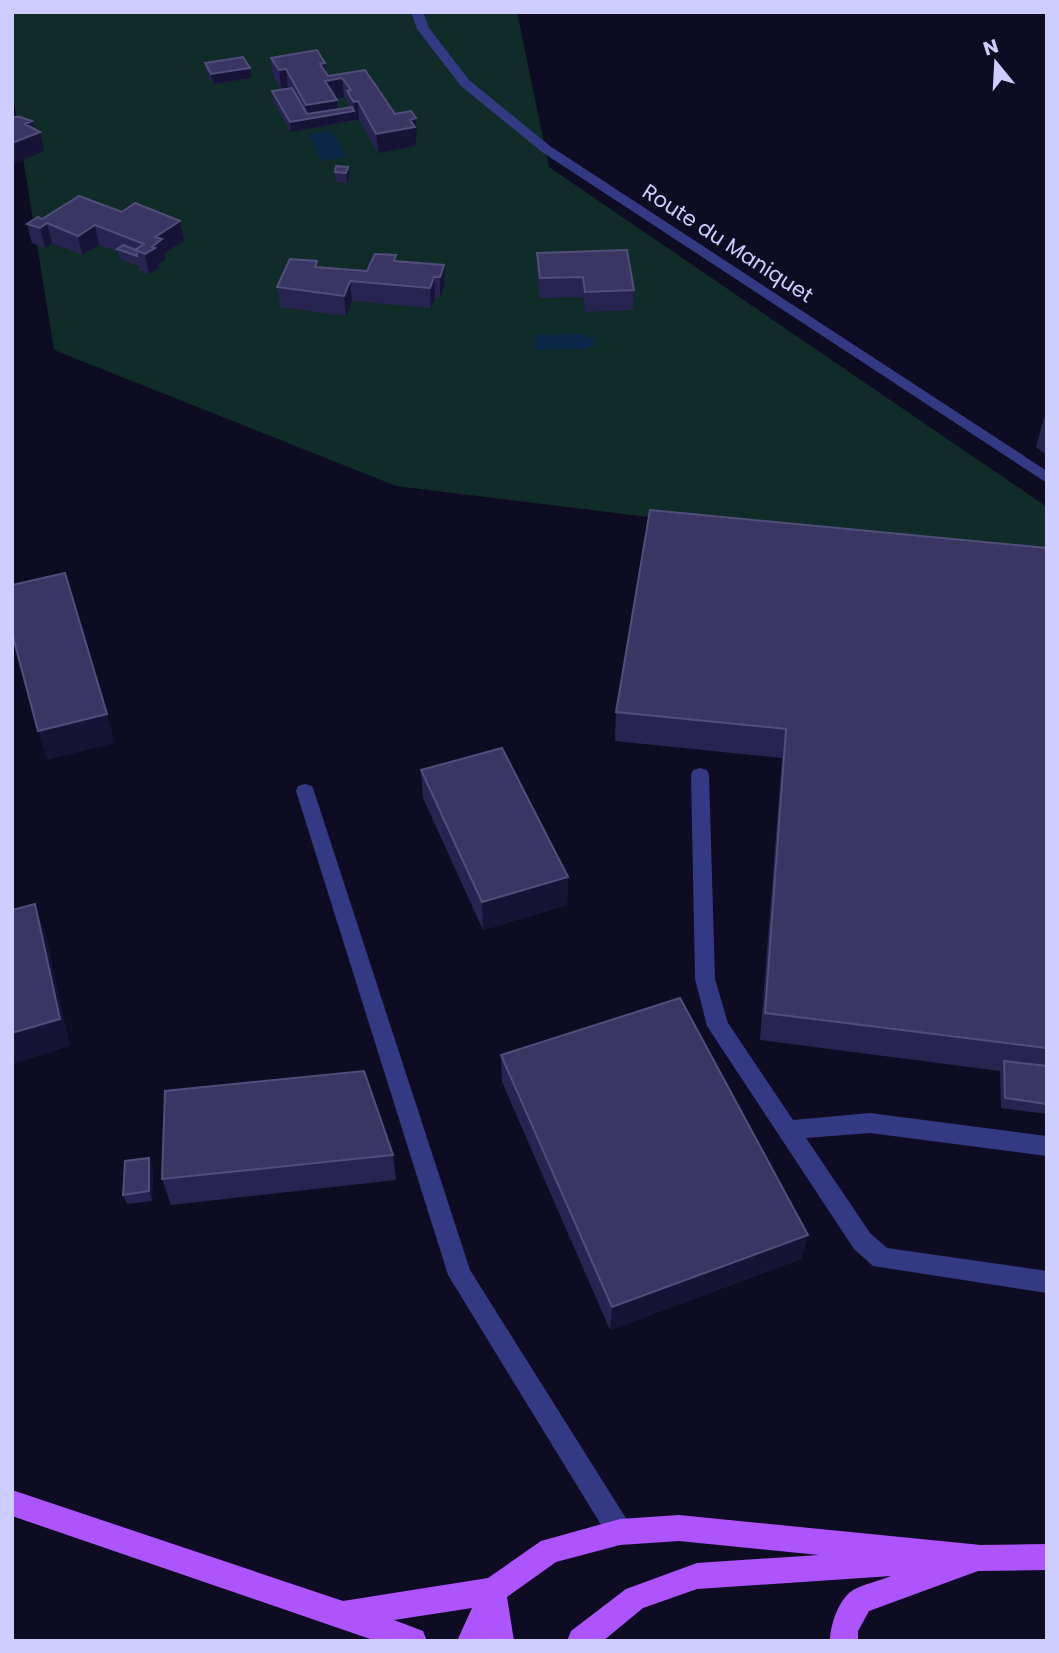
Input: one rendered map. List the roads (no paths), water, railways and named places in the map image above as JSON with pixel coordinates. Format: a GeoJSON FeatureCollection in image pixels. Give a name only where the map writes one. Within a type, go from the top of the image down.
{"type":"FeatureCollection","features":[{"type":"Feature","properties":{"kind":"main road"},"geometry":{"type":"LineString","coordinates":[[12,1503],[316,1605],[411,1640]]}},
{"type":"Feature","properties":{"kind":"main road"},"geometry":{"type":"LineString","coordinates":[[339,1615],[493,1591],[550,1550],[620,1532],[679,1528],[979,1557]]}},
{"type":"Feature","properties":{"kind":"main road"},"geometry":{"type":"LineString","coordinates":[[844,1641],[844,1628],[860,1601],[979,1557]]}},
{"type":"Feature","properties":{"kind":"main road"},"geometry":{"type":"LineString","coordinates":[[579,1641],[635,1598],[697,1576],[979,1557],[1047,1557]]}},
{"type":"Feature","properties":{"kind":"main road"},"geometry":{"type":"LineString","coordinates":[[471,1641],[493,1591]]}},
{"type":"Feature","properties":{"kind":"main road"},"geometry":{"type":"LineString","coordinates":[[493,1591],[499,1641]]}},
{"type":"Feature","properties":{"kind":"street","name":"Route du Maniquet"},"geometry":{"type":"LineString","coordinates":[[417,12],[422,29],[465,83],[546,149],[1047,478]]}},
{"type":"Feature","properties":{"kind":"street"},"geometry":{"type":"LineString","coordinates":[[700,775],[705,979],[718,1026],[862,1241],[881,1258],[1047,1282]]}},
{"type":"Feature","properties":{"kind":"street"},"geometry":{"type":"LineString","coordinates":[[305,791],[460,1275],[620,1532]]}},
{"type":"Feature","properties":{"kind":"street"},"geometry":{"type":"LineString","coordinates":[[788,1130],[870,1123],[1047,1146]]}},
{"type":"Feature","properties":{"kind":"water"},"geometry":{"type":"Polygon","coordinates":[[[331,130],[347,157],[322,161],[308,135],[331,130]]]}},
{"type":"Feature","properties":{"kind":"water"},"geometry":{"type":"Polygon","coordinates":[[[586,334],[587,338],[594,337],[595,346],[588,346],[588,349],[535,350],[535,335],[586,334]]]}}]}
